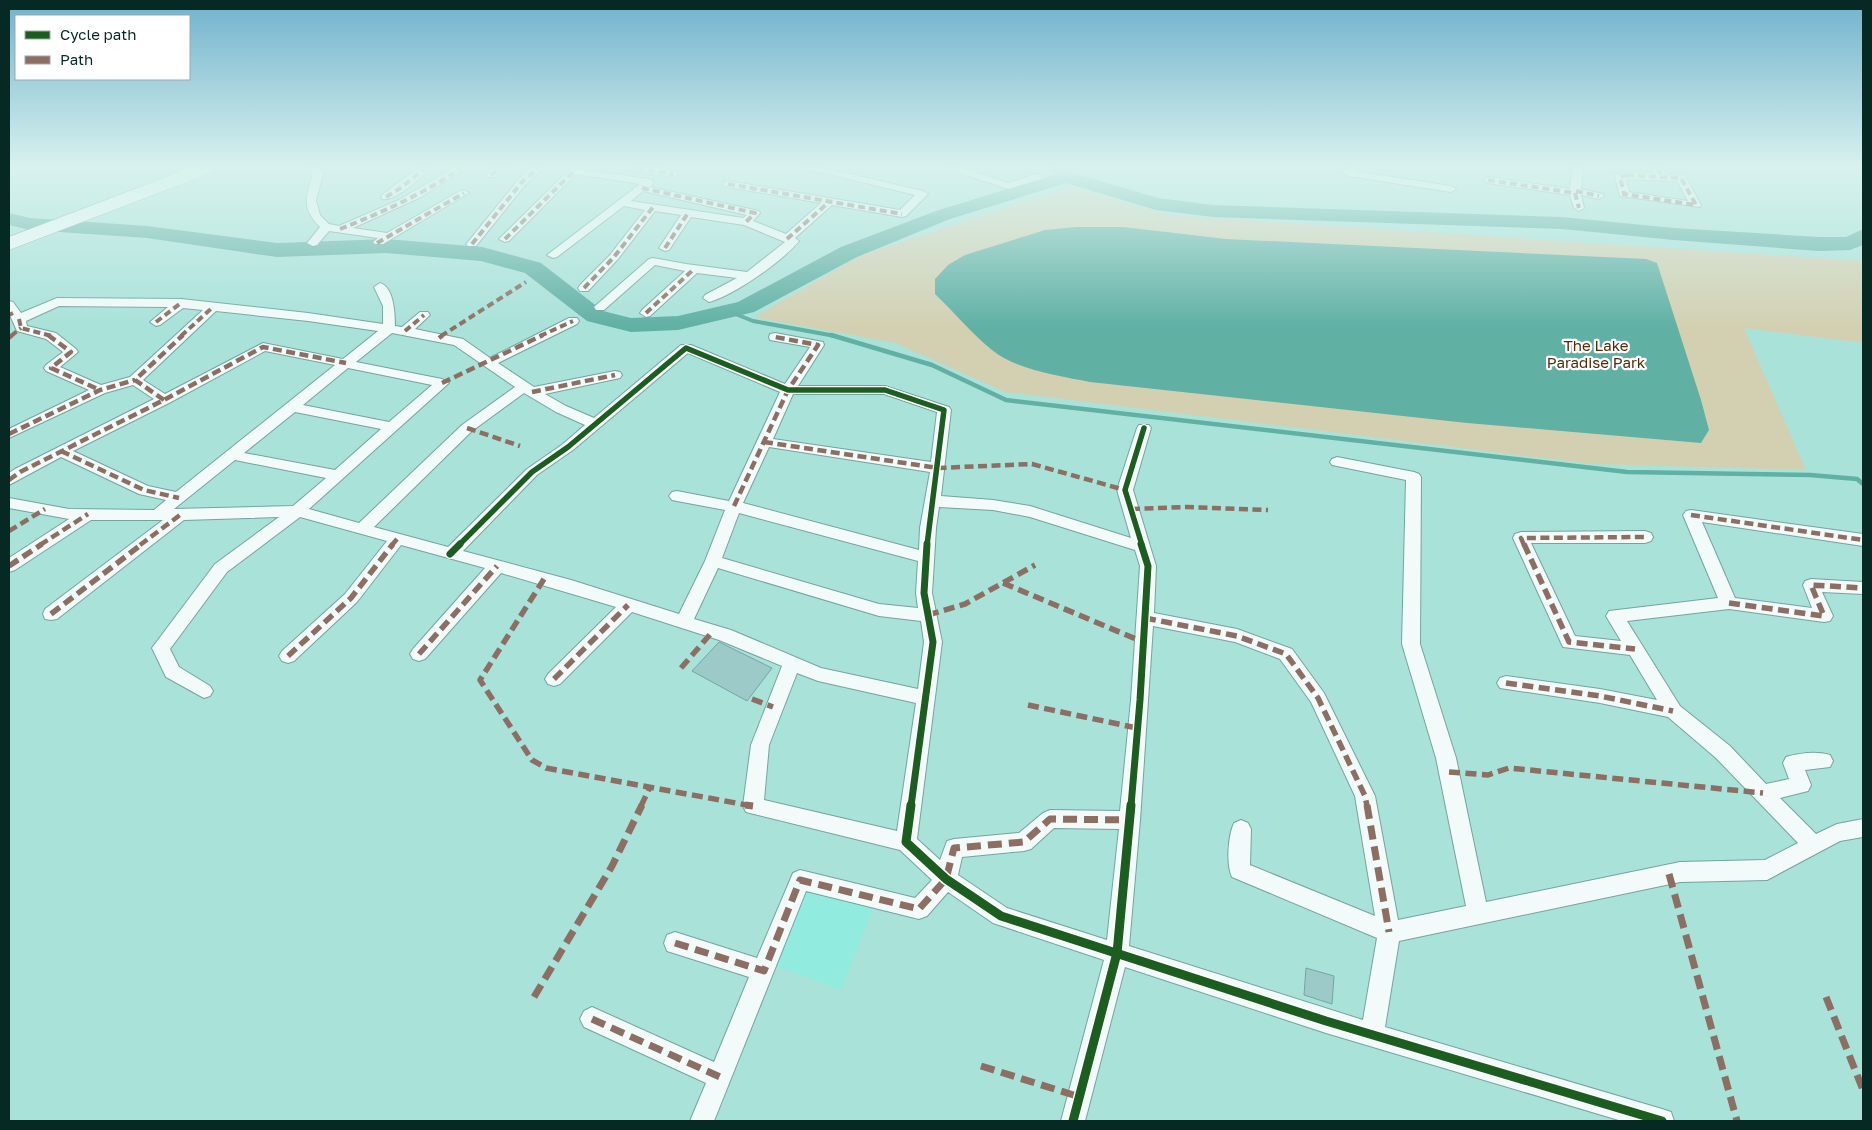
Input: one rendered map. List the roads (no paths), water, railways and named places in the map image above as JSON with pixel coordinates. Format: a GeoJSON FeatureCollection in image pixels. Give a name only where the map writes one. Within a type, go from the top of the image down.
{"type":"FeatureCollection","features":[{"type":"Feature","properties":{"kind":"highway"},"geometry":{"type":"LineString","coordinates":[[9,226],[24,221]]}},
{"type":"Feature","properties":{"kind":"highway"},"geometry":{"type":"LineString","coordinates":[[9,244],[70,221]]}},
{"type":"Feature","properties":{"kind":"street"},"geometry":{"type":"LineString","coordinates":[[320,221],[326,226],[388,236]]}},
{"type":"Feature","properties":{"kind":"street"},"geometry":{"type":"LineString","coordinates":[[340,229],[361,221]]}},
{"type":"Feature","properties":{"kind":"street"},"geometry":{"type":"LineString","coordinates":[[377,243],[415,221]]}},
{"type":"Feature","properties":{"kind":"street"},"geometry":{"type":"LineString","coordinates":[[472,244],[491,221]]}},
{"type":"Feature","properties":{"kind":"street"},"geometry":{"type":"LineString","coordinates":[[505,239],[524,221]]}},
{"type":"Feature","properties":{"kind":"street"},"geometry":{"type":"LineString","coordinates":[[553,255],[598,221]]}},
{"type":"Feature","properties":{"kind":"street"},"geometry":{"type":"LineString","coordinates":[[584,288],[614,257],[642,221]]}},
{"type":"Feature","properties":{"kind":"street"},"geometry":{"type":"LineString","coordinates":[[666,248],[683,221]]}},
{"type":"Feature","properties":{"kind":"street"},"geometry":{"type":"LineString","coordinates":[[709,298],[750,276],[777,258],[793,242],[746,222],[738,221]]}},
{"type":"Feature","properties":{"kind":"street"},"geometry":{"type":"LineString","coordinates":[[787,239],[808,221]]}},
{"type":"Feature","properties":{"kind":"street"},"geometry":{"type":"LineString","coordinates":[[313,244],[326,226]]}},
{"type":"Feature","properties":{"kind":"street"},"geometry":{"type":"LineString","coordinates":[[600,307],[653,261],[694,269],[750,276]]}},
{"type":"Feature","properties":{"kind":"street"},"geometry":{"type":"LineString","coordinates":[[646,313],[694,269]]}},
{"type":"Feature","properties":{"kind":"street"},"geometry":{"type":"LineString","coordinates":[[380,287],[389,306],[389,329]]}},
{"type":"Feature","properties":{"kind":"street"},"geometry":{"type":"LineString","coordinates":[[14,316],[57,302],[180,304],[308,317],[405,331],[458,342],[561,409],[595,424]]}},
{"type":"Feature","properties":{"kind":"street"},"geometry":{"type":"LineString","coordinates":[[156,322],[180,304]]}},
{"type":"Feature","properties":{"kind":"street"},"geometry":{"type":"LineString","coordinates":[[9,434],[100,390],[135,380],[213,307]]}},
{"type":"Feature","properties":{"kind":"street"},"geometry":{"type":"LineString","coordinates":[[405,331],[424,315]]}},
{"type":"Feature","properties":{"kind":"street"},"geometry":{"type":"LineString","coordinates":[[9,338],[14,316]]}},
{"type":"Feature","properties":{"kind":"street"},"geometry":{"type":"LineString","coordinates":[[14,316],[51,336],[71,352],[51,368],[100,390]]}},
{"type":"Feature","properties":{"kind":"street"},"geometry":{"type":"LineString","coordinates":[[489,362],[573,320]]}},
{"type":"Feature","properties":{"kind":"street"},"geometry":{"type":"LineString","coordinates":[[157,516],[389,329]]}},
{"type":"Feature","properties":{"kind":"street"},"geometry":{"type":"LineString","coordinates":[[684,622],[713,561],[734,506],[788,390],[818,346],[775,337]]}},
{"type":"Feature","properties":{"kind":"street"},"geometry":{"type":"LineString","coordinates":[[9,480],[61,450],[164,400],[263,347],[442,383],[297,511],[221,568],[161,648],[172,672],[204,691]]}},
{"type":"Feature","properties":{"kind":"street"},"geometry":{"type":"LineString","coordinates":[[450,554],[532,472],[568,448],[686,348],[788,390],[885,390],[944,410],[926,558],[924,594],[933,642],[906,842]]}},
{"type":"Feature","properties":{"kind":"street"},"geometry":{"type":"LineString","coordinates":[[362,529],[467,428],[528,389],[615,375]]}},
{"type":"Feature","properties":{"kind":"street"},"geometry":{"type":"LineString","coordinates":[[135,380],[164,400]]}},
{"type":"Feature","properties":{"kind":"street"},"geometry":{"type":"LineString","coordinates":[[292,407],[392,426]]}},
{"type":"Feature","properties":{"kind":"street"},"geometry":{"type":"LineString","coordinates":[[1073,1121],[1117,954],[1130,820],[1148,566],[1125,490],[1144,428]]}},
{"type":"Feature","properties":{"kind":"street"},"geometry":{"type":"LineString","coordinates":[[764,442],[866,459],[938,468]]}},
{"type":"Feature","properties":{"kind":"street"},"geometry":{"type":"LineString","coordinates":[[61,450],[144,490],[179,498]]}},
{"type":"Feature","properties":{"kind":"street"},"geometry":{"type":"LineString","coordinates":[[232,455],[338,475]]}},
{"type":"Feature","properties":{"kind":"street"},"geometry":{"type":"LineString","coordinates":[[1337,462],[1414,478],[1411,644],[1446,758],[1478,913]]}},
{"type":"Feature","properties":{"kind":"street"},"geometry":{"type":"LineString","coordinates":[[677,496],[756,510],[926,558]]}},
{"type":"Feature","properties":{"kind":"street"},"geometry":{"type":"LineString","coordinates":[[933,501],[1012,507],[1058,519],[1111,538],[1142,546]]}},
{"type":"Feature","properties":{"kind":"street"},"geometry":{"type":"LineString","coordinates":[[9,503],[69,514],[157,516],[297,511],[628,604],[725,635],[818,674],[925,698]]}},
{"type":"Feature","properties":{"kind":"street"},"geometry":{"type":"LineString","coordinates":[[9,566],[88,514]]}},
{"type":"Feature","properties":{"kind":"street"},"geometry":{"type":"LineString","coordinates":[[51,614],[180,515]]}},
{"type":"Feature","properties":{"kind":"street"},"geometry":{"type":"LineString","coordinates":[[1729,603],[1691,516],[1863,540]]}},
{"type":"Feature","properties":{"kind":"street"},"geometry":{"type":"LineString","coordinates":[[1635,649],[1569,642],[1521,538],[1645,537]]}},
{"type":"Feature","properties":{"kind":"street"},"geometry":{"type":"LineString","coordinates":[[288,656],[351,598],[397,539]]}},
{"type":"Feature","properties":{"kind":"street"},"geometry":{"type":"LineString","coordinates":[[713,561],[879,610],[928,615]]}},
{"type":"Feature","properties":{"kind":"street"},"geometry":{"type":"LineString","coordinates":[[418,654],[497,566]]}},
{"type":"Feature","properties":{"kind":"street"},"geometry":{"type":"LineString","coordinates":[[1813,845],[1723,752],[1673,711],[1615,616],[1729,603],[1824,616],[1811,585],[1863,588]]}},
{"type":"Feature","properties":{"kind":"street"},"geometry":{"type":"LineString","coordinates":[[554,679],[628,604]]}},
{"type":"Feature","properties":{"kind":"street"},"geometry":{"type":"LineString","coordinates":[[1145,618],[1237,636],[1286,654],[1318,698],[1365,796],[1389,932],[1372,1036]]}},
{"type":"Feature","properties":{"kind":"street"},"geometry":{"type":"LineString","coordinates":[[792,663],[760,745],[753,806],[906,842],[946,879],[1001,916],[1372,1036],[1662,1121]]}},
{"type":"Feature","properties":{"kind":"street"},"geometry":{"type":"LineString","coordinates":[[1506,683],[1600,696],[1673,711]]}},
{"type":"Feature","properties":{"kind":"street"},"geometry":{"type":"LineString","coordinates":[[1763,793],[1801,785],[1793,763],[1823,761]]}},
{"type":"Feature","properties":{"kind":"street"},"geometry":{"type":"LineString","coordinates":[[702,1121],[800,880],[919,909],[946,879],[954,848],[1024,842],[1050,819],[1130,820]]}},
{"type":"Feature","properties":{"kind":"street"},"geometry":{"type":"LineString","coordinates":[[1241,829],[1239,870],[1389,932],[1680,872],[1767,870],[1837,832],[1863,828]]}},
{"type":"Feature","properties":{"kind":"street"},"geometry":{"type":"LineString","coordinates":[[675,943],[764,971]]}},
{"type":"Feature","properties":{"kind":"street"},"geometry":{"type":"LineString","coordinates":[[592,1020],[720,1077]]}},
{"type":"Feature","properties":{"kind":"waterway"},"geometry":{"type":"LineString","coordinates":[[16,221],[30,224],[147,232],[277,250],[386,246],[482,254],[533,268],[595,316],[631,325],[678,323],[746,307],[849,252],[928,221]]}},
{"type":"Feature","properties":{"kind":"waterway"},"geometry":{"type":"LineString","coordinates":[[1518,221],[1819,244],[1850,243],[1863,236]]}},
{"type":"Feature","properties":{"kind":"waterway"},"geometry":{"type":"LineString","coordinates":[[728,311],[753,321],[833,336]]}},
{"type":"Feature","properties":{"kind":"waterway"},"geometry":{"type":"LineString","coordinates":[[833,336],[932,365],[1006,400],[1627,472],[1810,475],[1857,479],[1863,484]]}},
{"type":"Feature","properties":{"kind":"park label","name":"The Lake Paradise Park"},"geometry":{"type":"Point","coordinates":[1596,354]}}]}
